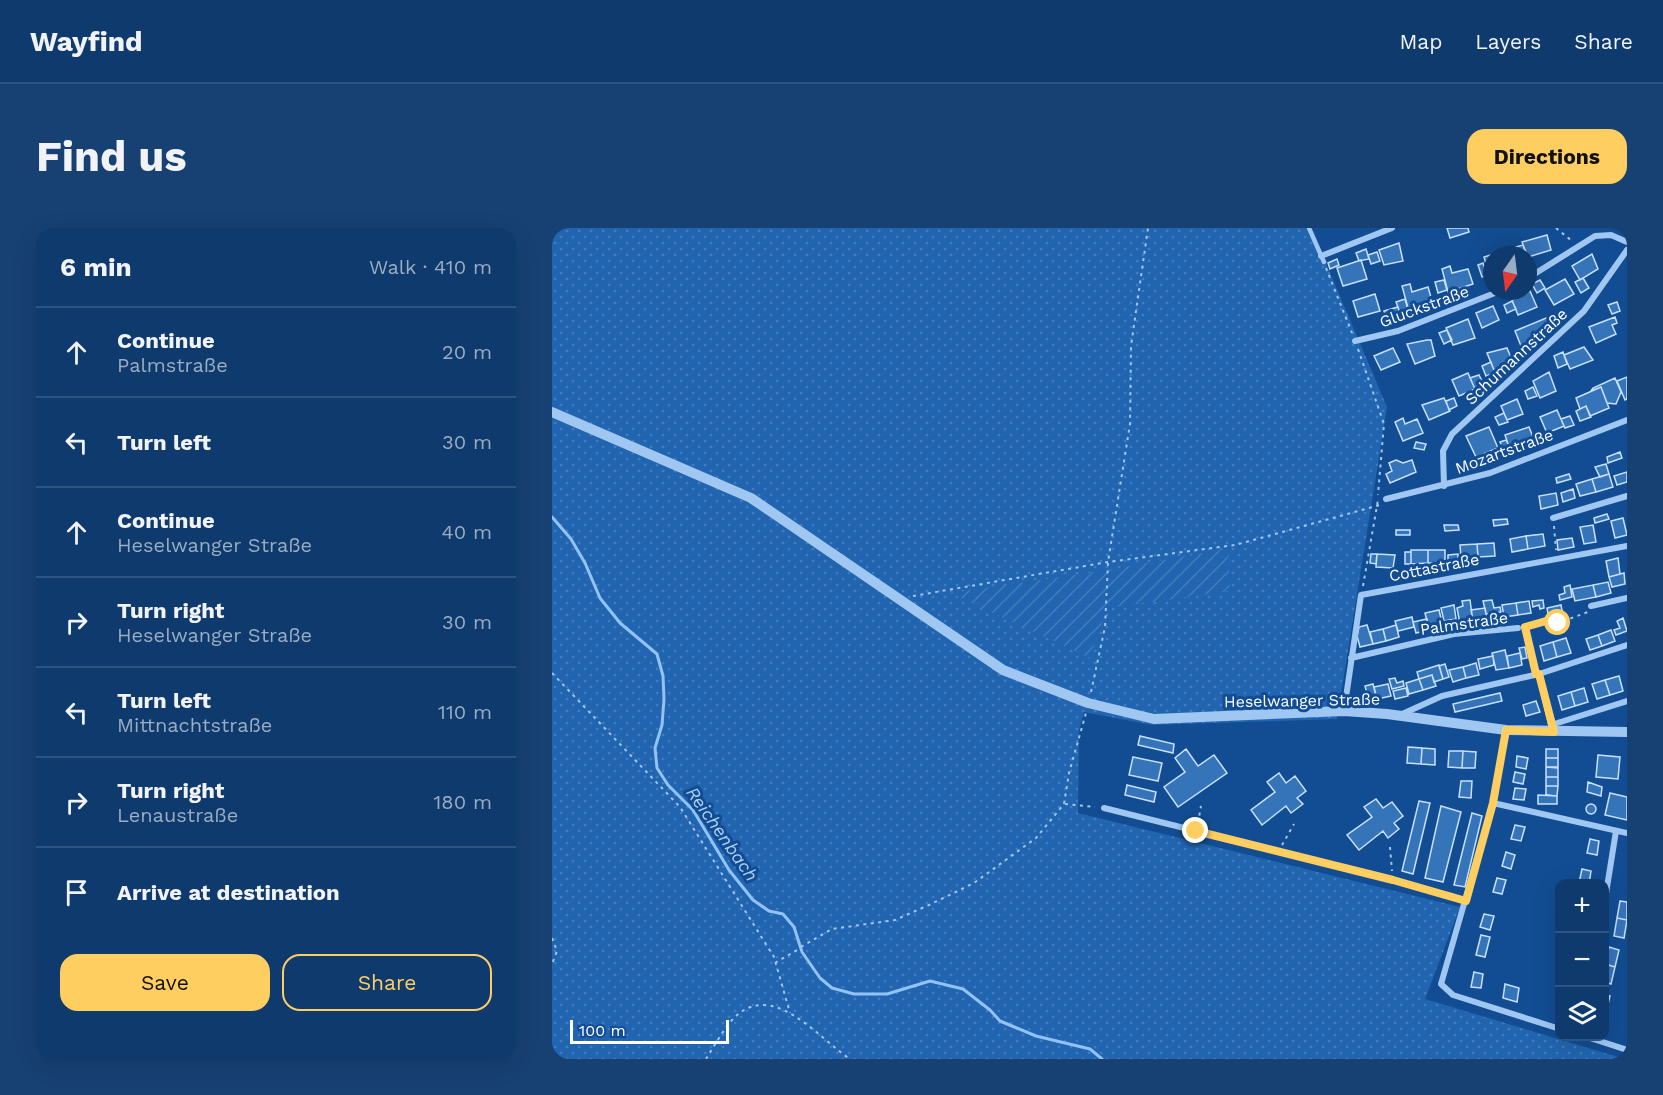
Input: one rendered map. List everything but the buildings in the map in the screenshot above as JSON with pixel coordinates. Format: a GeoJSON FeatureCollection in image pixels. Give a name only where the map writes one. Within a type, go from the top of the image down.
{"type":"FeatureCollection","features":[{"type":"Feature","properties":{"kind":"street"},"geometry":{"type":"LineString","coordinates":[[1323,259],[1392,228]]}},
{"type":"Feature","properties":{"kind":"street"},"geometry":{"type":"LineString","coordinates":[[1537,273],[1595,236],[1611,235],[1627,242]]}},
{"type":"Feature","properties":{"kind":"street","name":"Schumannstraße"},"geometry":{"type":"LineString","coordinates":[[1444,486],[1443,452],[1452,434],[1584,311],[1627,250]]}},
{"type":"Feature","properties":{"kind":"street","name":"Gluckstraße"},"geometry":{"type":"LineString","coordinates":[[1355,341],[1398,331],[1483,298]]}},
{"type":"Feature","properties":{"kind":"street","name":"Heselwanger Straße"},"geometry":{"type":"LineString","coordinates":[[552,412],[751,498],[1003,670],[1088,703],[1154,719],[1344,711],[1400,715],[1506,730],[1552,728],[1627,732]]}},
{"type":"Feature","properties":{"kind":"street","name":"Mozartstraße"},"geometry":{"type":"LineString","coordinates":[[1386,499],[1490,473],[1627,420]]}},
{"type":"Feature","properties":{"kind":"street"},"geometry":{"type":"LineString","coordinates":[[1553,518],[1627,495]]}},
{"type":"Feature","properties":{"kind":"street","name":"Cottastraße"},"geometry":{"type":"LineString","coordinates":[[1361,595],[1627,546]]}},
{"type":"Feature","properties":{"kind":"street"},"geometry":{"type":"LineString","coordinates":[[1344,711],[1361,595]]}},
{"type":"Feature","properties":{"kind":"street"},"geometry":{"type":"LineString","coordinates":[[1592,609],[1627,598]]}},
{"type":"Feature","properties":{"kind":"street","name":"Palmstraße"},"geometry":{"type":"LineString","coordinates":[[1351,658],[1454,634],[1522,628]]}},
{"type":"Feature","properties":{"kind":"street"},"geometry":{"type":"LineString","coordinates":[[1400,715],[1442,696],[1537,674],[1627,645]]}},
{"type":"Feature","properties":{"kind":"street"},"geometry":{"type":"LineString","coordinates":[[1537,674],[1552,728],[1627,701]]}},
{"type":"Feature","properties":{"kind":"street"},"geometry":{"type":"LineString","coordinates":[[1506,730],[1493,803],[1441,984],[1453,995],[1555,1027]]}},
{"type":"Feature","properties":{"kind":"street"},"geometry":{"type":"LineString","coordinates":[[1493,803],[1627,833]]}},
{"type":"Feature","properties":{"kind":"street"},"geometry":{"type":"LineString","coordinates":[[1104,808],[1393,880],[1466,901]]}},
{"type":"Feature","properties":{"kind":"street"},"geometry":{"type":"LineString","coordinates":[[1609,879],[1616,831]]}},
{"type":"Feature","properties":{"kind":"street"},"geometry":{"type":"LineString","coordinates":[[1599,1041],[1627,1050]]}},
{"type":"Feature","properties":{"kind":"lane"},"geometry":{"type":"LineString","coordinates":[[1309,228],[1323,259]]}},
{"type":"Feature","properties":{"kind":"path"},"geometry":{"type":"LineString","coordinates":[[775,963],[832,929],[895,920],[974,883],[1036,838],[1064,804],[1069,773],[1105,627],[1108,562],[1130,424],[1131,346],[1148,228]]}},
{"type":"Feature","properties":{"kind":"path"},"geometry":{"type":"LineString","coordinates":[[1556,228],[1579,247]]}},
{"type":"Feature","properties":{"kind":"path"},"geometry":{"type":"LineString","coordinates":[[1323,259],[1384,424],[1377,507],[1361,595]]}},
{"type":"Feature","properties":{"kind":"path"},"geometry":{"type":"LineString","coordinates":[[899,599],[1108,562],[1235,545],[1377,507]]}},
{"type":"Feature","properties":{"kind":"path"},"geometry":{"type":"LineString","coordinates":[[1553,518],[1556,559]]}},
{"type":"Feature","properties":{"kind":"path","name":"Palmstraße"},"geometry":{"type":"LineString","coordinates":[[1522,628],[1546,621],[1558,623],[1592,609]]}},
{"type":"Feature","properties":{"kind":"path"},"geometry":{"type":"LineString","coordinates":[[1522,628],[1537,674]]}},
{"type":"Feature","properties":{"kind":"path"},"geometry":{"type":"LineString","coordinates":[[552,673],[680,807],[775,963],[790,1013]]}},
{"type":"Feature","properties":{"kind":"path"},"geometry":{"type":"LineString","coordinates":[[1064,804],[1104,808]]}},
{"type":"Feature","properties":{"kind":"path"},"geometry":{"type":"LineString","coordinates":[[1196,831],[1201,806]]}},
{"type":"Feature","properties":{"kind":"path"},"geometry":{"type":"LineString","coordinates":[[1278,853],[1294,824]]}},
{"type":"Feature","properties":{"kind":"path"},"geometry":{"type":"LineString","coordinates":[[1390,847],[1393,880]]}},
{"type":"Feature","properties":{"kind":"path"},"geometry":{"type":"LineString","coordinates":[[552,938],[557,951],[552,964]]}},
{"type":"Feature","properties":{"kind":"path"},"geometry":{"type":"LineString","coordinates":[[706,1059],[733,1019],[752,1005],[771,1005],[790,1013],[850,1059]]}},
{"type":"Feature","properties":{"kind":"shaded area"},"geometry":{"type":"Polygon","coordinates":[[[552,228],[1311,228],[1387,407],[1337,719],[1152,725],[1084,712],[1079,730],[1078,813],[1460,907],[1425,999],[1555,1038],[1555,1041],[1565,1041],[1625,1059],[552,1059],[552,228]]]}},
{"type":"Feature","properties":{"kind":"shaded area"},"geometry":{"type":"Polygon","coordinates":[[[1228,549],[1230,591],[1107,608],[1090,658],[950,593],[1095,572],[1228,549]]]}},
{"type":"Feature","properties":{"kind":"waterway","name":"Reichenbach"},"geometry":{"type":"LineString","coordinates":[[552,517],[571,539],[585,563],[600,598],[620,623],[657,654],[663,676],[664,699],[662,725],[655,748],[657,768],[668,785],[693,810],[729,870],[753,900],[769,911],[783,914],[794,927],[802,952],[820,978],[832,988],[854,994],[887,994],[930,981],[963,989],[1000,1021],[1036,1036],[1090,1049],[1102,1059]]}},
{"type":"Feature","properties":{"kind":"route"},"geometry":{"type":"LineString","coordinates":[[1196,831],[1393,880],[1466,901],[1493,803],[1506,730],[1554,732],[1539,674],[1536,674],[1525,627],[1546,621],[1558,623]]}}]}
